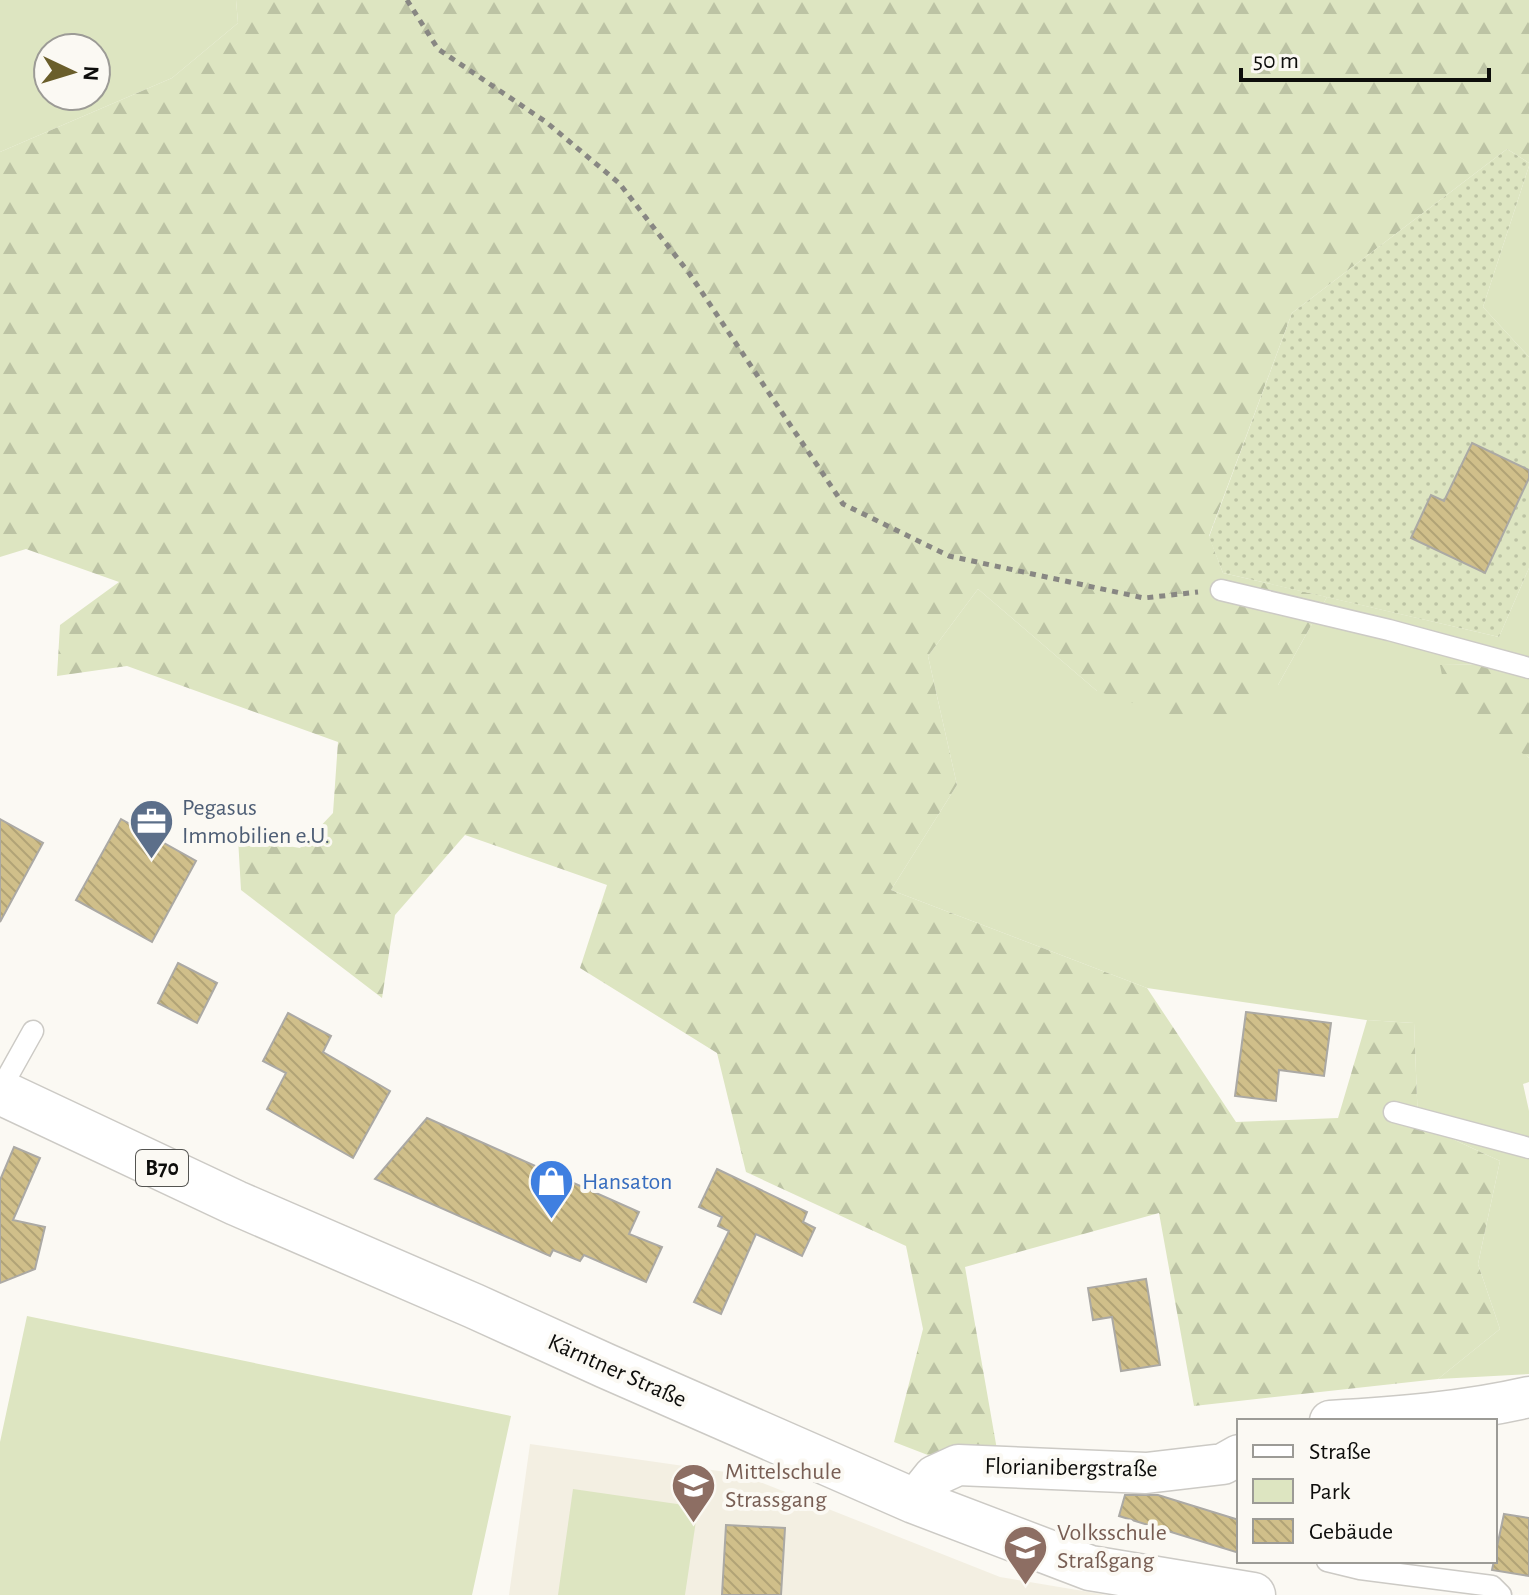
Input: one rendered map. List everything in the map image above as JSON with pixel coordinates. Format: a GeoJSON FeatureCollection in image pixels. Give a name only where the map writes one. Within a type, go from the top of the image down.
{"type":"FeatureCollection","features":[{"type":"Feature","properties":{"kind":"main road","name":"Kärntner Straße"},"geometry":{"type":"LineString","coordinates":[[0,1091],[236,1203],[914,1501],[1090,1568],[1253,1595]]}},
{"type":"Feature","properties":{"kind":"street"},"geometry":{"type":"LineString","coordinates":[[1358,1419],[1529,1397]]}},
{"type":"Feature","properties":{"kind":"street","name":"Florianibergstraße"},"geometry":{"type":"LineString","coordinates":[[914,1501],[934,1476],[958,1465],[1146,1473],[1231,1465]]}},
{"type":"Feature","properties":{"kind":"lane"},"geometry":{"type":"LineString","coordinates":[[1221,590],[1389,630],[1529,668]]}},
{"type":"Feature","properties":{"kind":"lane"},"geometry":{"type":"LineString","coordinates":[[0,1091],[33,1031]]}},
{"type":"Feature","properties":{"kind":"lane"},"geometry":{"type":"LineString","coordinates":[[1394,1112],[1529,1148]]}},
{"type":"Feature","properties":{"kind":"lane"},"geometry":{"type":"LineString","coordinates":[[1335,1563],[1492,1586],[1501,1595]]}},
{"type":"Feature","properties":{"kind":"path"},"geometry":{"type":"LineString","coordinates":[[407,0],[438,49],[546,122],[619,183],[689,273],[843,504],[949,556],[1144,598],[1221,590]]}},
{"type":"Feature","properties":{"kind":"shaded area","name":"Mittelschule Strassgang"},"geometry":{"type":"Polygon","coordinates":[[[530,1444],[740,1474],[1000,1577],[1107,1595],[509,1595],[530,1444]]]}},
{"type":"Feature","properties":{"kind":"green space"},"geometry":{"type":"Polygon","coordinates":[[[0,0],[236,0],[238,23],[172,78],[112,104],[112,32],[32,32],[32,112],[93,112],[0,152],[0,0]]]}},
{"type":"Feature","properties":{"kind":"green space"},"geometry":{"type":"Polygon","coordinates":[[[236,0],[1529,0],[1529,163],[1507,149],[1292,313],[1209,536],[1223,573],[1327,597],[1278,685],[1223,723],[1168,715],[1097,691],[978,589],[928,656],[957,785],[891,890],[1147,988],[1236,1122],[1338,1118],[1367,1020],[1414,1023],[1418,1123],[1500,1161],[1478,1264],[1500,1329],[1438,1379],[1194,1406],[1159,1213],[965,1267],[1003,1484],[894,1442],[923,1329],[906,1246],[746,1172],[717,1053],[580,968],[607,885],[465,835],[395,915],[382,998],[241,890],[238,838],[300,848],[333,813],[338,742],[127,666],[57,676],[60,625],[119,582],[26,549],[0,557],[0,152],[93,112],[112,112],[112,104],[172,78],[238,23],[236,0]]]}},
{"type":"Feature","properties":{"kind":"green space"},"geometry":{"type":"Polygon","coordinates":[[[1507,149],[1529,166],[1483,307],[1529,357],[1529,568],[1499,637],[1223,573],[1209,537],[1292,313],[1507,149]]]}},
{"type":"Feature","properties":{"kind":"green space"},"geometry":{"type":"Polygon","coordinates":[[[1529,166],[1529,357],[1483,307],[1529,166]]]}},
{"type":"Feature","properties":{"kind":"green space"},"geometry":{"type":"Polygon","coordinates":[[[1529,568],[1529,668],[1514,664],[1441,665],[1529,758],[1529,1082],[1523,1084],[1529,1111],[1529,1374],[1438,1379],[1500,1329],[1478,1264],[1500,1161],[1418,1123],[1414,1023],[1366,1020],[1147,988],[891,890],[957,785],[928,656],[978,589],[1097,691],[1278,685],[1327,597],[1499,637],[1529,568]]]}},
{"type":"Feature","properties":{"kind":"green space"},"geometry":{"type":"Polygon","coordinates":[[[1514,664],[1529,668],[1529,758],[1449,711],[1440,665],[1514,664]]]}},
{"type":"Feature","properties":{"kind":"green space"},"geometry":{"type":"Polygon","coordinates":[[[27,1316],[511,1416],[472,1595],[0,1595],[0,1442],[27,1316]]]}},
{"type":"Feature","properties":{"kind":"green space"},"geometry":{"type":"Polygon","coordinates":[[[573,1489],[698,1507],[685,1595],[558,1595],[573,1489]]]}},
{"type":"Feature","properties":{"kind":"building"},"geometry":{"type":"Polygon","coordinates":[[[1472,443],[1529,470],[1529,478],[1485,573],[1411,538],[1431,495],[1444,501],[1472,443]]]}},
{"type":"Feature","properties":{"kind":"building"},"geometry":{"type":"Polygon","coordinates":[[[0,819],[43,843],[0,922],[0,819]]]}},
{"type":"Feature","properties":{"kind":"building"},"geometry":{"type":"Polygon","coordinates":[[[121,819],[196,861],[152,942],[76,900],[121,819]]]}},
{"type":"Feature","properties":{"kind":"building"},"geometry":{"type":"Polygon","coordinates":[[[178,963],[217,983],[197,1023],[158,1003],[178,963]]]}},
{"type":"Feature","properties":{"kind":"building"},"geometry":{"type":"Polygon","coordinates":[[[1246,1012],[1331,1023],[1324,1076],[1279,1070],[1276,1101],[1235,1096],[1246,1012]]]}},
{"type":"Feature","properties":{"kind":"building"},"geometry":{"type":"Polygon","coordinates":[[[288,1013],[331,1036],[323,1052],[390,1091],[353,1158],[267,1109],[286,1073],[263,1061],[288,1013]]]}},
{"type":"Feature","properties":{"kind":"building"},"geometry":{"type":"Polygon","coordinates":[[[427,1118],[639,1212],[629,1234],[662,1247],[646,1282],[584,1255],[580,1261],[553,1250],[550,1256],[375,1179],[427,1118]]]}},
{"type":"Feature","properties":{"kind":"building"},"geometry":{"type":"Polygon","coordinates":[[[14,1147],[40,1158],[13,1220],[45,1227],[35,1269],[0,1283],[0,1180],[14,1147]]]}},
{"type":"Feature","properties":{"kind":"building"},"geometry":{"type":"Polygon","coordinates":[[[717,1169],[807,1212],[803,1222],[815,1228],[802,1256],[756,1234],[721,1314],[694,1302],[729,1231],[718,1226],[722,1217],[699,1207],[717,1169]]]}},
{"type":"Feature","properties":{"kind":"building"},"geometry":{"type":"Polygon","coordinates":[[[1146,1279],[1160,1365],[1121,1371],[1112,1317],[1093,1320],[1088,1288],[1146,1279]]]}},
{"type":"Feature","properties":{"kind":"building"},"geometry":{"type":"Polygon","coordinates":[[[1125,1495],[1158,1495],[1237,1519],[1237,1552],[1119,1516],[1125,1495]]]}},
{"type":"Feature","properties":{"kind":"building"},"geometry":{"type":"Polygon","coordinates":[[[1504,1514],[1529,1518],[1529,1576],[1492,1570],[1494,1563],[1497,1563],[1504,1514]]]}},
{"type":"Feature","properties":{"kind":"building"},"geometry":{"type":"Polygon","coordinates":[[[726,1525],[785,1528],[781,1595],[722,1595],[726,1525]]]}},
{"type":"Feature","properties":{"kind":"place","name":"Pegasus Immobilien e.U."},"geometry":{"type":"Point","coordinates":[151,861]}},
{"type":"Feature","properties":{"kind":"place","name":"Hansaton"},"geometry":{"type":"Point","coordinates":[551,1221]}},
{"type":"Feature","properties":{"kind":"place","name":"Mittelschule Strassgang"},"geometry":{"type":"Point","coordinates":[694,1525]}},
{"type":"Feature","properties":{"kind":"place","name":"Volksschule Straßgang"},"geometry":{"type":"Point","coordinates":[1026,1586]}}]}
